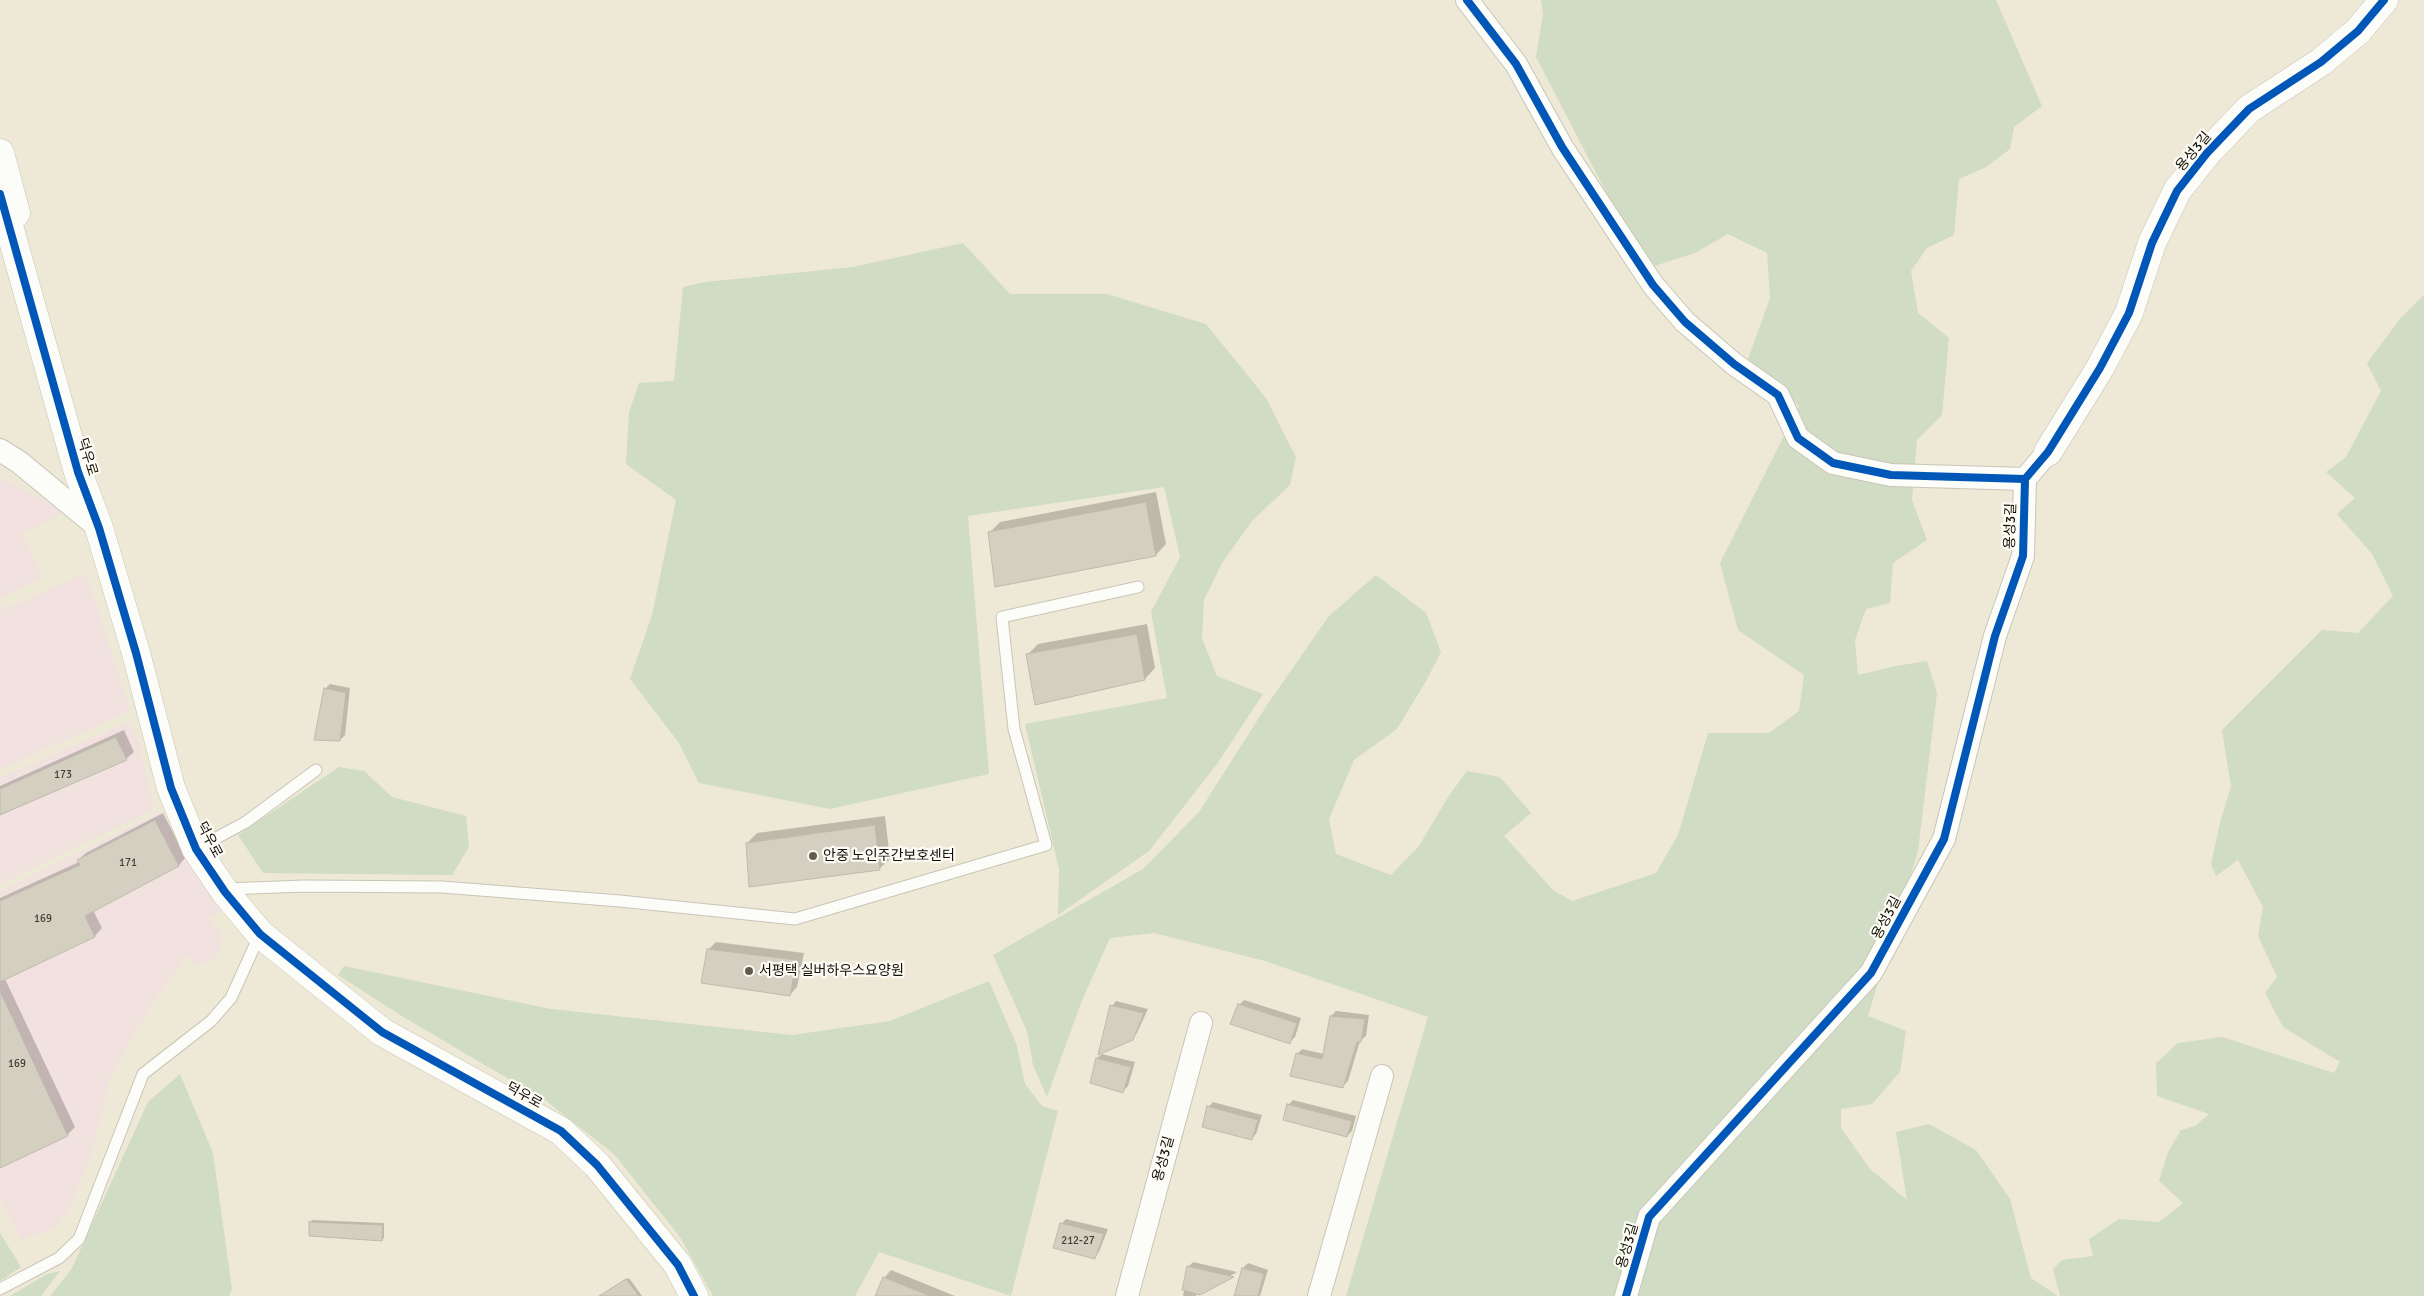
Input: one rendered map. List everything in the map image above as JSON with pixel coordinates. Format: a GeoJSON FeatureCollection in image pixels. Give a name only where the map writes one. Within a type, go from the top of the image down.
{"type":"FeatureCollection","features":[{"type":"Feature","properties":{"kind":"street"},"geometry":{"type":"LineString","coordinates":[[1467,0],[1516,64],[1562,148],[1653,285],[1686,322],[1734,364],[1778,394],[1798,438],[1833,463],[1892,475],[2025,479],[2048,452]]}},
{"type":"Feature","properties":{"kind":"street","name":"용성3길"},"geometry":{"type":"LineString","coordinates":[[2048,452],[2100,368],[2129,313],[2152,243],[2178,191],[2207,153],[2249,109],[2321,62],[2358,31],[2384,0]]}},
{"type":"Feature","properties":{"kind":"street","name":"덕우로"},"geometry":{"type":"LineString","coordinates":[[0,153],[90,470],[99,528]]}},
{"type":"Feature","properties":{"kind":"street","name":"덕우로"},"geometry":{"type":"LineString","coordinates":[[0,194],[78,472],[99,528],[136,653],[171,788],[196,849],[223,889],[260,934],[382,1032],[561,1131],[597,1166],[678,1264],[694,1296]]}},
{"type":"Feature","properties":{"kind":"street"},"geometry":{"type":"LineString","coordinates":[[0,450],[19,462],[99,528]]}},
{"type":"Feature","properties":{"kind":"street","name":"용성3길"},"geometry":{"type":"LineString","coordinates":[[1626,1296],[1649,1217],[1871,973],[1944,839],[1995,636],[2023,556],[2025,479]]}},
{"type":"Feature","properties":{"kind":"street","name":"용성3길"},"geometry":{"type":"LineString","coordinates":[[1127,1296],[1201,1023]]}},
{"type":"Feature","properties":{"kind":"street"},"geometry":{"type":"LineString","coordinates":[[1319,1296],[1382,1076]]}},
{"type":"Feature","properties":{"kind":"lane"},"geometry":{"type":"LineString","coordinates":[[223,889],[304,886],[442,887],[620,901],[795,919],[1046,845],[1014,729],[1002,617],[1138,587]]}},
{"type":"Feature","properties":{"kind":"lane"},"geometry":{"type":"LineString","coordinates":[[196,849],[246,822],[316,770]]}},
{"type":"Feature","properties":{"kind":"lane"},"geometry":{"type":"LineString","coordinates":[[0,1289],[60,1258],[78,1238],[143,1074],[211,1021],[231,998],[260,934]]}},
{"type":"Feature","properties":{"kind":"shaded area"},"geometry":{"type":"Polygon","coordinates":[[[0,477],[64,512],[23,533],[41,577],[0,598],[0,477]]]}},
{"type":"Feature","properties":{"kind":"shaded area"},"geometry":{"type":"Polygon","coordinates":[[[86,573],[130,711],[0,769],[0,611],[86,573]]]}},
{"type":"Feature","properties":{"kind":"shaded area"},"geometry":{"type":"Polygon","coordinates":[[[125,723],[137,733],[154,809],[0,884],[0,778],[125,723]]]}},
{"type":"Feature","properties":{"kind":"shaded area"},"geometry":{"type":"Polygon","coordinates":[[[161,812],[174,838],[220,911],[209,918],[223,936],[219,951],[210,961],[196,965],[188,955],[154,1000],[111,1075],[92,1152],[69,1210],[54,1228],[21,1240],[0,1200],[0,891],[161,812]]]}},
{"type":"Feature","properties":{"kind":"green space"},"geometry":{"type":"Polygon","coordinates":[[[1541,0],[1996,0],[2042,106],[2014,127],[2010,149],[1986,167],[1959,179],[1954,235],[1927,248],[1911,271],[1918,313],[1949,338],[1942,415],[1917,440],[1912,500],[1927,540],[1893,563],[1890,603],[1866,609],[1855,640],[1858,675],[1927,661],[1937,693],[1918,851],[1868,1016],[1906,1031],[1900,1072],[1872,1104],[1841,1109],[1841,1128],[1870,1169],[1907,1200],[1896,1132],[1929,1124],[1976,1150],[2010,1199],[2031,1278],[2058,1296],[1346,1296],[1428,1017],[1265,961],[1154,933],[1110,938],[1081,1003],[1047,1097],[1033,1065],[1027,1031],[993,955],[1143,869],[1199,812],[1267,705],[1329,616],[1376,575],[1426,613],[1441,652],[1397,729],[1354,760],[1329,819],[1336,854],[1391,875],[1419,846],[1448,797],[1467,771],[1500,777],[1531,813],[1504,836],[1553,890],[1572,901],[1656,873],[1678,835],[1708,733],[1769,733],[1799,711],[1804,675],[1738,630],[1720,563],[1799,406],[1748,359],[1770,298],[1767,253],[1728,234],[1695,253],[1651,267],[1617,213],[1536,57],[1543,14],[1541,0]]]}},
{"type":"Feature","properties":{"kind":"green space"},"geometry":{"type":"Polygon","coordinates":[[[963,243],[1010,294],[1107,294],[1206,324],[1266,398],[1296,457],[1290,485],[1252,521],[1222,563],[1204,600],[1202,638],[1217,676],[1263,694],[1217,764],[1149,851],[1058,915],[1059,869],[1025,724],[1167,698],[1151,612],[1180,557],[1164,487],[968,516],[989,774],[830,809],[699,783],[679,743],[630,679],[652,615],[676,500],[626,464],[629,412],[639,383],[674,381],[683,287],[705,282],[853,267],[963,243]]]}},
{"type":"Feature","properties":{"kind":"green space"},"geometry":{"type":"Polygon","coordinates":[[[2424,295],[2424,1296],[2060,1296],[2053,1269],[2062,1260],[2093,1256],[2089,1239],[2119,1219],[2159,1222],[2183,1203],[2159,1181],[2168,1152],[2181,1130],[2195,1126],[2209,1114],[2157,1096],[2156,1063],[2178,1043],[2222,1037],[2334,1073],[2340,1062],[2283,1027],[2265,993],[2277,977],[2258,936],[2263,907],[2238,860],[2216,876],[2211,864],[2221,819],[2231,787],[2222,730],[2322,630],[2358,633],[2393,596],[2372,554],[2337,514],[2355,498],[2326,472],[2346,457],[2381,391],[2367,363],[2400,319],[2424,295]]]}},
{"type":"Feature","properties":{"kind":"green space"},"geometry":{"type":"Polygon","coordinates":[[[339,767],[364,771],[392,797],[466,816],[469,847],[452,875],[263,873],[238,835],[339,767]]]}},
{"type":"Feature","properties":{"kind":"green space"},"geometry":{"type":"Polygon","coordinates":[[[344,966],[551,1009],[792,1035],[890,1021],[989,981],[1017,1046],[1025,1084],[1042,1106],[1058,1111],[1011,1296],[879,1252],[855,1296],[713,1296],[680,1237],[614,1154],[546,1101],[405,1018],[338,975],[344,966]]]}},
{"type":"Feature","properties":{"kind":"green space"},"geometry":{"type":"Polygon","coordinates":[[[180,1074],[213,1153],[232,1289],[229,1296],[50,1296],[71,1270],[148,1102],[180,1074]]]}},
{"type":"Feature","properties":{"kind":"green space"},"geometry":{"type":"Polygon","coordinates":[[[0,1233],[21,1267],[0,1281],[0,1233]]]}},
{"type":"Feature","properties":{"kind":"green space"},"geometry":{"type":"Polygon","coordinates":[[[60,1271],[41,1296],[10,1296],[47,1274],[60,1271]]]}},
{"type":"Feature","properties":{"kind":"building"},"geometry":{"type":"Polygon","coordinates":[[[1146,502],[1156,556],[995,587],[988,532],[1146,502]]]}},
{"type":"Feature","properties":{"kind":"building"},"geometry":{"type":"Polygon","coordinates":[[[1137,634],[1145,680],[1035,705],[1026,654],[1137,634]]]}},
{"type":"Feature","properties":{"kind":"building"},"geometry":{"type":"Polygon","coordinates":[[[324,688],[346,693],[340,741],[314,740],[324,688]]]}},
{"type":"Feature","properties":{"kind":"building"},"geometry":{"type":"Polygon","coordinates":[[[116,737],[127,760],[0,815],[0,789],[116,737]]]}},
{"type":"Feature","properties":{"kind":"building"},"geometry":{"type":"Polygon","coordinates":[[[155,820],[179,866],[85,916],[95,937],[0,982],[0,901],[80,865],[77,860],[155,820]]]}},
{"type":"Feature","properties":{"kind":"building","name":"안중 노인주간보호센터"},"geometry":{"type":"Polygon","coordinates":[[[875,825],[880,870],[749,887],[746,843],[875,825]]]}},
{"type":"Feature","properties":{"kind":"building","name":"서평택 실버하우스요양원"},"geometry":{"type":"Polygon","coordinates":[[[707,949],[797,960],[790,996],[701,983],[707,949]]]}},
{"type":"Feature","properties":{"kind":"building"},"geometry":{"type":"Polygon","coordinates":[[[0,991],[68,1136],[0,1168],[0,991]]]}},
{"type":"Feature","properties":{"kind":"building"},"geometry":{"type":"Polygon","coordinates":[[[1238,1004],[1297,1023],[1290,1044],[1230,1024],[1238,1004]]]}},
{"type":"Feature","properties":{"kind":"building"},"geometry":{"type":"Polygon","coordinates":[[[1110,1005],[1144,1013],[1133,1040],[1098,1055],[1110,1005]]]}},
{"type":"Feature","properties":{"kind":"building"},"geometry":{"type":"Polygon","coordinates":[[[1330,1016],[1365,1019],[1361,1042],[1357,1042],[1343,1088],[1290,1076],[1296,1053],[1322,1059],[1330,1016]]]}},
{"type":"Feature","properties":{"kind":"building"},"geometry":{"type":"Polygon","coordinates":[[[1096,1058],[1131,1067],[1123,1093],[1090,1083],[1096,1058]]]}},
{"type":"Feature","properties":{"kind":"building"},"geometry":{"type":"Polygon","coordinates":[[[1287,1104],[1352,1121],[1347,1137],[1283,1120],[1287,1104]]]}},
{"type":"Feature","properties":{"kind":"building"},"geometry":{"type":"Polygon","coordinates":[[[1207,1106],[1258,1120],[1252,1140],[1202,1127],[1207,1106]]]}},
{"type":"Feature","properties":{"kind":"building"},"geometry":{"type":"Polygon","coordinates":[[[309,1222],[383,1225],[382,1241],[309,1236],[309,1222]]]}},
{"type":"Feature","properties":{"kind":"building"},"geometry":{"type":"Polygon","coordinates":[[[1060,1223],[1104,1234],[1095,1259],[1053,1248],[1060,1223]]]}},
{"type":"Feature","properties":{"kind":"building"},"geometry":{"type":"Polygon","coordinates":[[[1187,1266],[1234,1277],[1200,1295],[1182,1290],[1187,1266]]]}},
{"type":"Feature","properties":{"kind":"building"},"geometry":{"type":"Polygon","coordinates":[[[1242,1268],[1264,1274],[1258,1296],[1234,1296],[1242,1268]]]}},
{"type":"Feature","properties":{"kind":"building"},"geometry":{"type":"Polygon","coordinates":[[[883,1277],[928,1295],[875,1296],[883,1277]]]}},
{"type":"Feature","properties":{"kind":"building"},"geometry":{"type":"Polygon","coordinates":[[[626,1279],[639,1296],[599,1296],[626,1279]]]}},
{"type":"Feature","properties":{"kind":"cycle path"},"geometry":{"type":"LineString","coordinates":[[1467,0],[1516,64],[1562,147],[1653,285],[1685,322],[1734,364],[1778,395],[1798,438],[1833,463],[1891,475],[2025,479],[2048,452],[2100,368],[2129,313],[2152,243],[2177,191],[2207,153],[2249,109],[2321,62],[2358,31],[2384,0]]}},
{"type":"Feature","properties":{"kind":"cycle path"},"geometry":{"type":"LineString","coordinates":[[0,194],[78,472],[99,528],[136,653],[171,788],[196,849],[225,892],[260,934],[382,1032],[561,1131],[597,1165],[678,1265],[694,1296]]}},
{"type":"Feature","properties":{"kind":"cycle path"},"geometry":{"type":"LineString","coordinates":[[1626,1296],[1649,1217],[1871,973],[1944,839],[1995,636],[2023,556],[2025,479]]}},
{"type":"Feature","properties":{"kind":"place","name":"안중 노인주간보호센터"},"geometry":{"type":"Point","coordinates":[813,856]}},
{"type":"Feature","properties":{"kind":"place","name":"서평택 실버하우스요양원"},"geometry":{"type":"Point","coordinates":[749,971]}}]}
